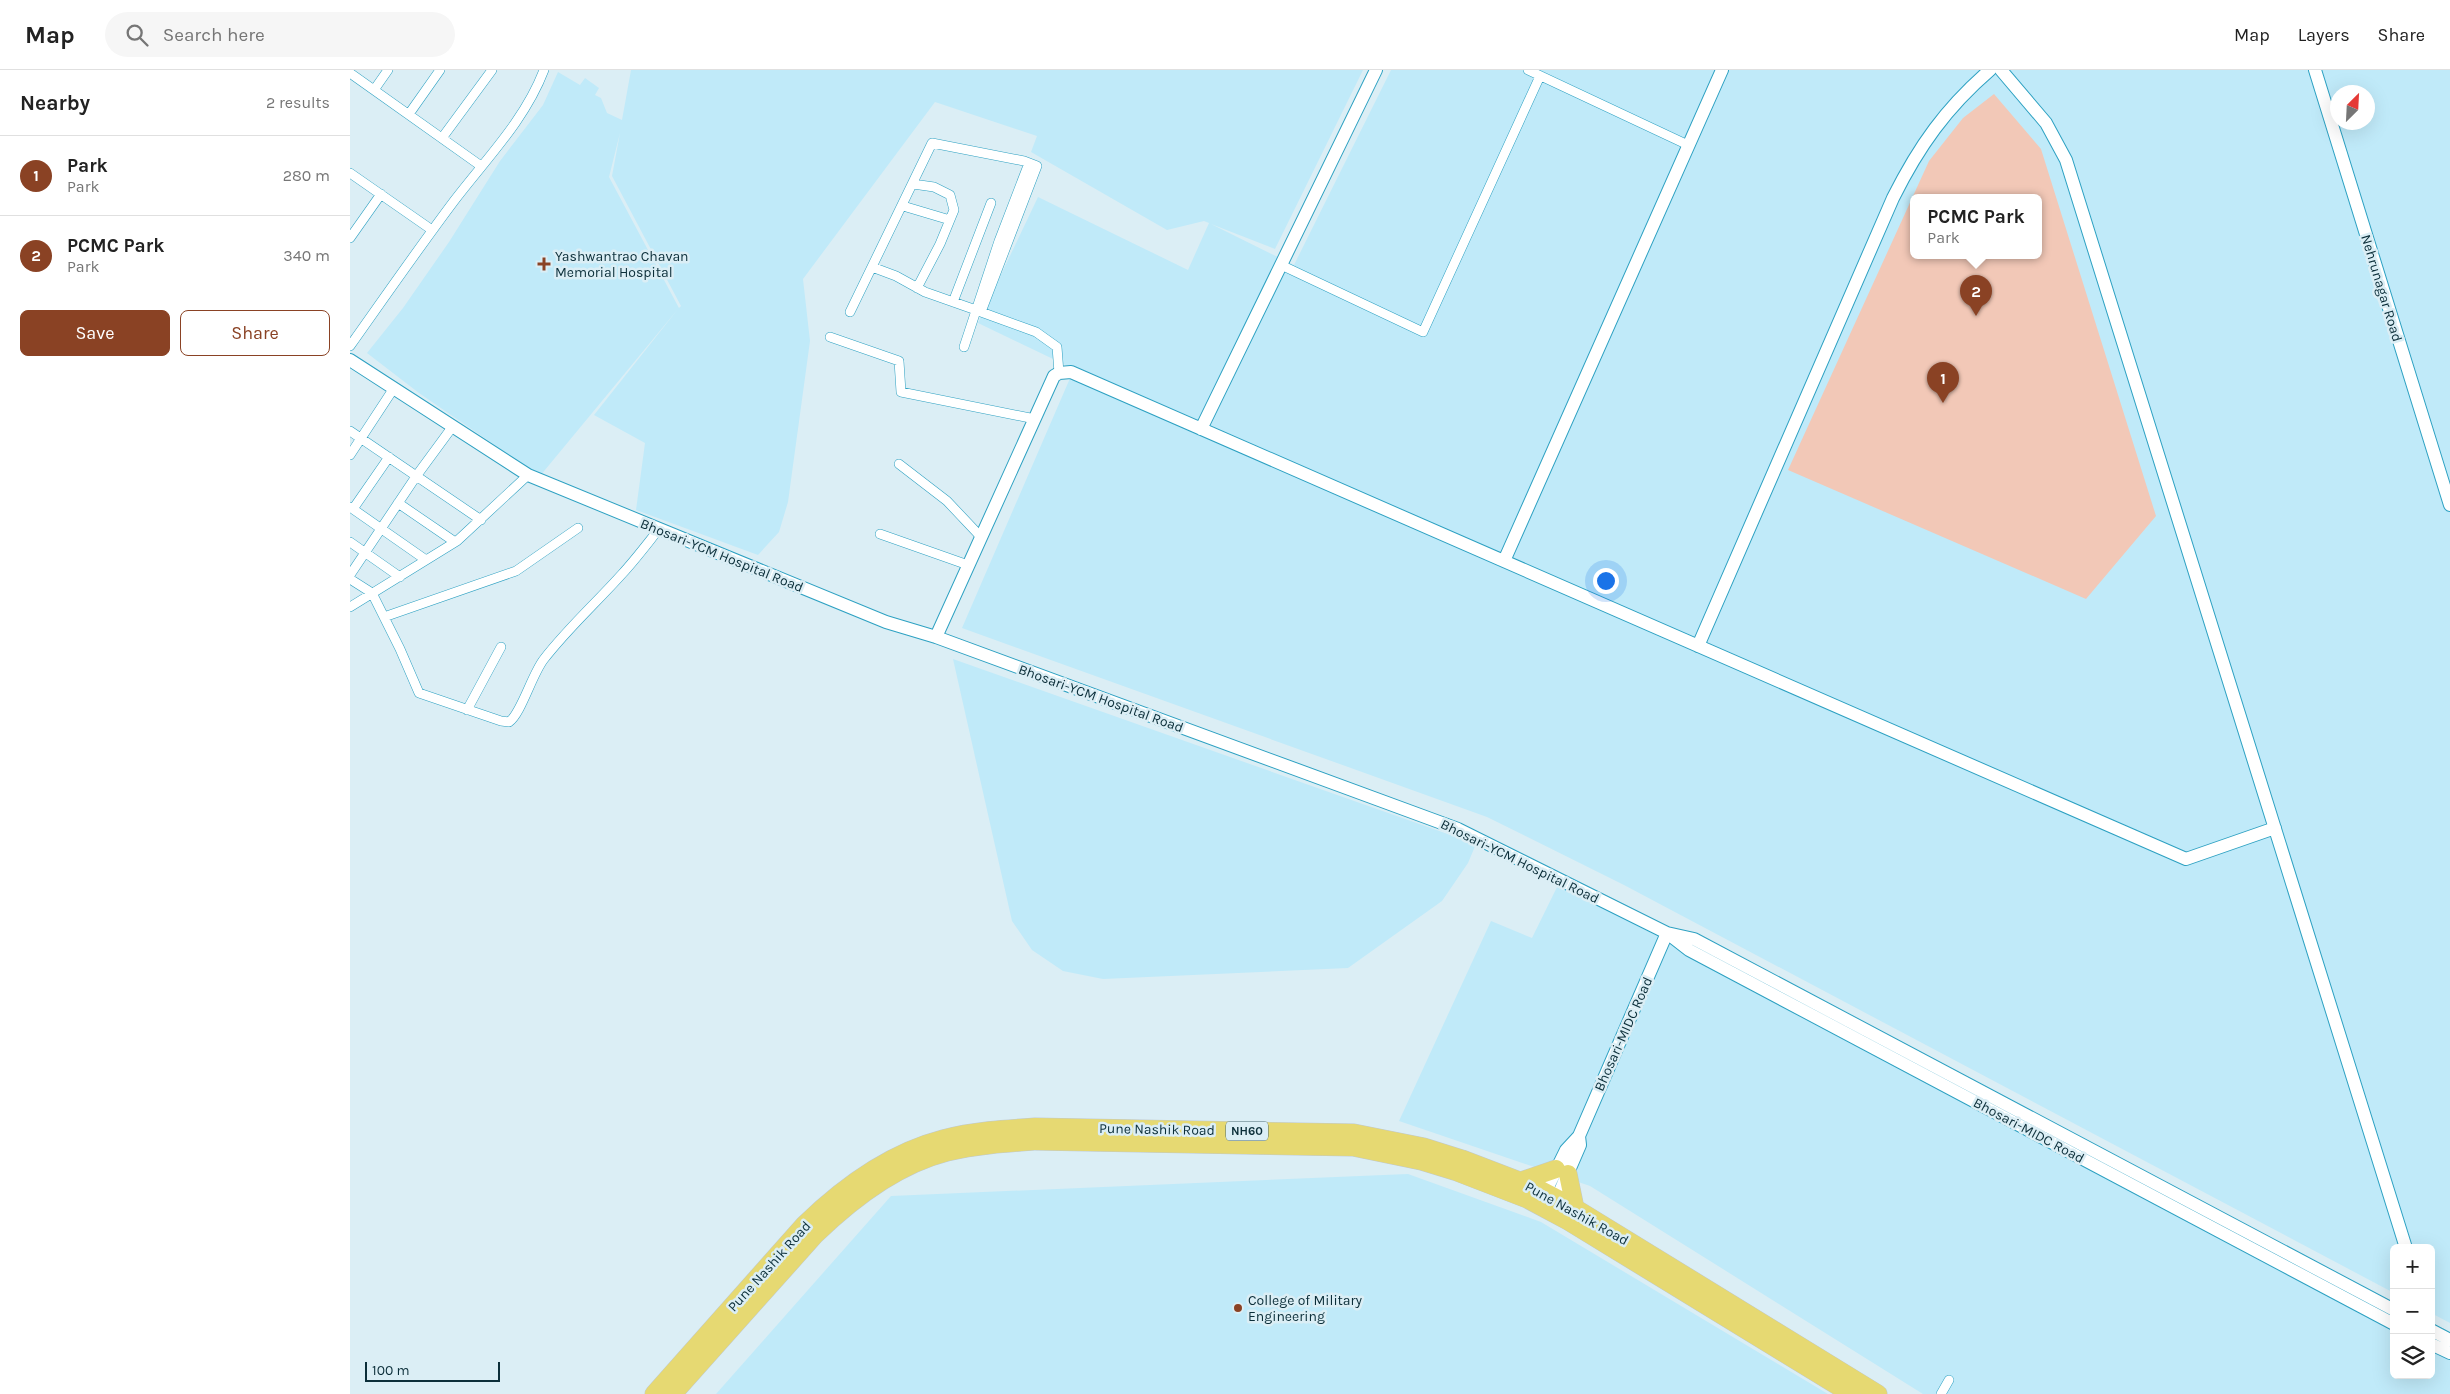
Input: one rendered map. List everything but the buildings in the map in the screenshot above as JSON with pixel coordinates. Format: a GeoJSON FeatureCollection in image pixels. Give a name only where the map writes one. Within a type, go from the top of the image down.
{"type":"FeatureCollection","features":[{"type":"Feature","properties":{"kind":"highway","name":"Pune Nashik Road"},"geometry":{"type":"LineString","coordinates":[[654,1394],[798,1233],[827,1203],[860,1178],[894,1158],[942,1139],[986,1131],[1034,1127],[1354,1133],[1424,1147],[1521,1181],[1548,1202],[1851,1394]]}},
{"type":"Feature","properties":{"kind":"highway","name":"Pune Nashik Road"},"geometry":{"type":"LineString","coordinates":[[673,1394],[815,1235],[868,1189],[892,1175],[946,1152],[987,1145],[1035,1141],[1353,1147],[1439,1166],[1548,1202],[1575,1208],[1878,1394]]}},
{"type":"Feature","properties":{"kind":"highway"},"geometry":{"type":"LineString","coordinates":[[1521,1181],[1562,1172],[1575,1208]]}},
{"type":"Feature","properties":{"kind":"street"},"geometry":{"type":"LineString","coordinates":[[374,90],[388,70]]}},
{"type":"Feature","properties":{"kind":"street"},"geometry":{"type":"LineString","coordinates":[[410,114],[440,70]]}},
{"type":"Feature","properties":{"kind":"street"},"geometry":{"type":"LineString","coordinates":[[442,138],[492,70]]}},
{"type":"Feature","properties":{"kind":"street"},"geometry":{"type":"LineString","coordinates":[[350,346],[432,230],[521,116],[544,70]]}},
{"type":"Feature","properties":{"kind":"street"},"geometry":{"type":"LineString","coordinates":[[1202,429],[1376,70]]}},
{"type":"Feature","properties":{"kind":"street"},"geometry":{"type":"LineString","coordinates":[[1528,70],[1688,145]]}},
{"type":"Feature","properties":{"kind":"street"},"geometry":{"type":"LineString","coordinates":[[1504,561],[1722,70]]}},
{"type":"Feature","properties":{"kind":"street"},"geometry":{"type":"LineString","coordinates":[[1698,646],[1893,198],[1934,128],[1968,90],[1990,70]]}},
{"type":"Feature","properties":{"kind":"street"},"geometry":{"type":"LineString","coordinates":[[2001,70],[2046,123],[2066,160],[2405,1244]]}},
{"type":"Feature","properties":{"kind":"street","name":"Nehrunagar Road"},"geometry":{"type":"LineString","coordinates":[[2315,70],[2450,505]]}},
{"type":"Feature","properties":{"kind":"street"},"geometry":{"type":"LineString","coordinates":[[350,73],[481,166]]}},
{"type":"Feature","properties":{"kind":"street"},"geometry":{"type":"LineString","coordinates":[[1281,265],[1423,332],[1540,76]]}},
{"type":"Feature","properties":{"kind":"street"},"geometry":{"type":"LineString","coordinates":[[850,312],[932,142],[1029,163],[1037,166],[979,311],[966,349]]}},
{"type":"Feature","properties":{"kind":"street"},"geometry":{"type":"LineString","coordinates":[[350,173],[432,230]]}},
{"type":"Feature","properties":{"kind":"street"},"geometry":{"type":"LineString","coordinates":[[913,184],[934,187],[950,195],[954,210],[940,244],[917,288]]}},
{"type":"Feature","properties":{"kind":"street"},"geometry":{"type":"LineString","coordinates":[[350,238],[381,194]]}},
{"type":"Feature","properties":{"kind":"street"},"geometry":{"type":"LineString","coordinates":[[953,302],[991,203]]}},
{"type":"Feature","properties":{"kind":"street"},"geometry":{"type":"LineString","coordinates":[[902,206],[950,220]]}},
{"type":"Feature","properties":{"kind":"street"},"geometry":{"type":"LineString","coordinates":[[872,267],[896,276],[917,288],[1036,332],[1057,347],[1059,373]]}},
{"type":"Feature","properties":{"kind":"street"},"geometry":{"type":"LineString","coordinates":[[830,337],[899,361],[901,392],[1035,419]]}},
{"type":"Feature","properties":{"kind":"street","name":"Bhosari-YCM Hospital Road"},"geometry":{"type":"LineString","coordinates":[[350,360],[528,475],[886,622],[936,637],[1458,829],[1667,933]]}},
{"type":"Feature","properties":{"kind":"street"},"geometry":{"type":"LineString","coordinates":[[936,637],[1054,376],[1059,373],[1076,374],[2186,859],[2275,828]]}},
{"type":"Feature","properties":{"kind":"street"},"geometry":{"type":"LineString","coordinates":[[350,455],[394,388]]}},
{"type":"Feature","properties":{"kind":"street"},"geometry":{"type":"LineString","coordinates":[[350,575],[366,553],[380,528],[453,426]]}},
{"type":"Feature","properties":{"kind":"street"},"geometry":{"type":"LineString","coordinates":[[350,431],[481,520]]}},
{"type":"Feature","properties":{"kind":"street"},"geometry":{"type":"LineString","coordinates":[[389,457],[352,508],[426,560]]}},
{"type":"Feature","properties":{"kind":"street"},"geometry":{"type":"LineString","coordinates":[[899,464],[948,501],[981,537]]}},
{"type":"Feature","properties":{"kind":"street"},"geometry":{"type":"LineString","coordinates":[[350,607],[455,542],[528,475]]}},
{"type":"Feature","properties":{"kind":"street"},"geometry":{"type":"LineString","coordinates":[[398,502],[455,542]]}},
{"type":"Feature","properties":{"kind":"street"},"geometry":{"type":"LineString","coordinates":[[384,617],[516,571],[578,528]]}},
{"type":"Feature","properties":{"kind":"street"},"geometry":{"type":"LineString","coordinates":[[350,579],[372,593],[419,694],[509,722],[512,720],[543,660],[581,616],[627,570],[658,529]]}},
{"type":"Feature","properties":{"kind":"street"},"geometry":{"type":"LineString","coordinates":[[880,534],[968,565]]}},
{"type":"Feature","properties":{"kind":"street"},"geometry":{"type":"LineString","coordinates":[[350,542],[400,577]]}},
{"type":"Feature","properties":{"kind":"street"},"geometry":{"type":"LineString","coordinates":[[466,710],[501,648]]}},
{"type":"Feature","properties":{"kind":"street","name":"Bhosari-MIDC Road"},"geometry":{"type":"LineString","coordinates":[[1548,1202],[1562,1172],[1580,1145],[1578,1136],[1667,933]]}},
{"type":"Feature","properties":{"kind":"street","name":"Bhosari-MIDC Road"},"geometry":{"type":"LineString","coordinates":[[1667,933],[1694,940],[2390,1308]]}},
{"type":"Feature","properties":{"kind":"street","name":"Bhosari-MIDC Road"},"geometry":{"type":"LineString","coordinates":[[1667,933],[1689,950],[2390,1322]]}},
{"type":"Feature","properties":{"kind":"street"},"geometry":{"type":"LineString","coordinates":[[2435,1332],[2450,1340]]}},
{"type":"Feature","properties":{"kind":"street"},"geometry":{"type":"LineString","coordinates":[[2435,1346],[2450,1354]]}},
{"type":"Feature","properties":{"kind":"street"},"geometry":{"type":"LineString","coordinates":[[1941,1394],[1949,1380]]}},
{"type":"Feature","properties":{"kind":"shaded area"},"geometry":{"type":"Polygon","coordinates":[[[631,70],[1363,70],[1275,249],[1211,224],[1294,265],[1391,70],[2450,70],[2450,1323],[2435,1315],[2435,1244],[2390,1244],[2390,1291],[1624,885],[1487,817],[962,628],[1074,369],[978,323],[1038,197],[1188,270],[1209,223],[1204,221],[1167,230],[1031,152],[1037,136],[935,102],[803,279],[810,341],[788,502],[779,532],[758,555],[636,510],[645,443],[594,415],[678,309],[540,476],[419,393],[367,353],[403,308],[449,242],[500,161],[543,105],[558,72],[580,85],[585,78],[599,88],[595,95],[601,98],[607,113],[622,120],[631,70]],[[620,133],[609,177],[679,308],[681,306],[612,176],[620,133]]]}},
{"type":"Feature","properties":{"kind":"shaded area"},"geometry":{"type":"Polygon","coordinates":[[[1994,94],[2041,149],[2156,516],[2086,599],[1788,470],[1910,203],[1910,259],[2042,259],[2042,194],[1914,194],[1929,161],[1963,118],[1994,94]]]}},
{"type":"Feature","properties":{"kind":"shaded area"},"geometry":{"type":"Polygon","coordinates":[[[953,659],[1476,844],[1468,863],[1442,901],[1348,968],[1103,979],[1063,971],[1032,950],[1012,921],[953,659]]]}},
{"type":"Feature","properties":{"kind":"shaded area"},"geometry":{"type":"Polygon","coordinates":[[[1559,883],[1897,1066],[2390,1322],[2390,1379],[2435,1379],[2435,1346],[2450,1353],[2450,1394],[1923,1394],[1590,1186],[1399,1121],[1491,921],[1532,938],[1559,883]]]}},
{"type":"Feature","properties":{"kind":"shaded area","name":"College of Military Engineering"},"geometry":{"type":"Polygon","coordinates":[[[1408,1174],[1541,1222],[1828,1394],[716,1394],[891,1196],[1408,1174]]]}},
{"type":"Feature","properties":{"kind":"place","name":"Yashwantrao Chavan Memorial Hospital"},"geometry":{"type":"Point","coordinates":[544,264]}},
{"type":"Feature","properties":{"kind":"place","name":"PCMC Park"},"geometry":{"type":"Point","coordinates":[1976,316]}},
{"type":"Feature","properties":{"kind":"place","name":"Park"},"geometry":{"type":"Point","coordinates":[1943,403]}},
{"type":"Feature","properties":{"kind":"place","name":"College of Military Engineering"},"geometry":{"type":"Point","coordinates":[1238,1308]}}]}
